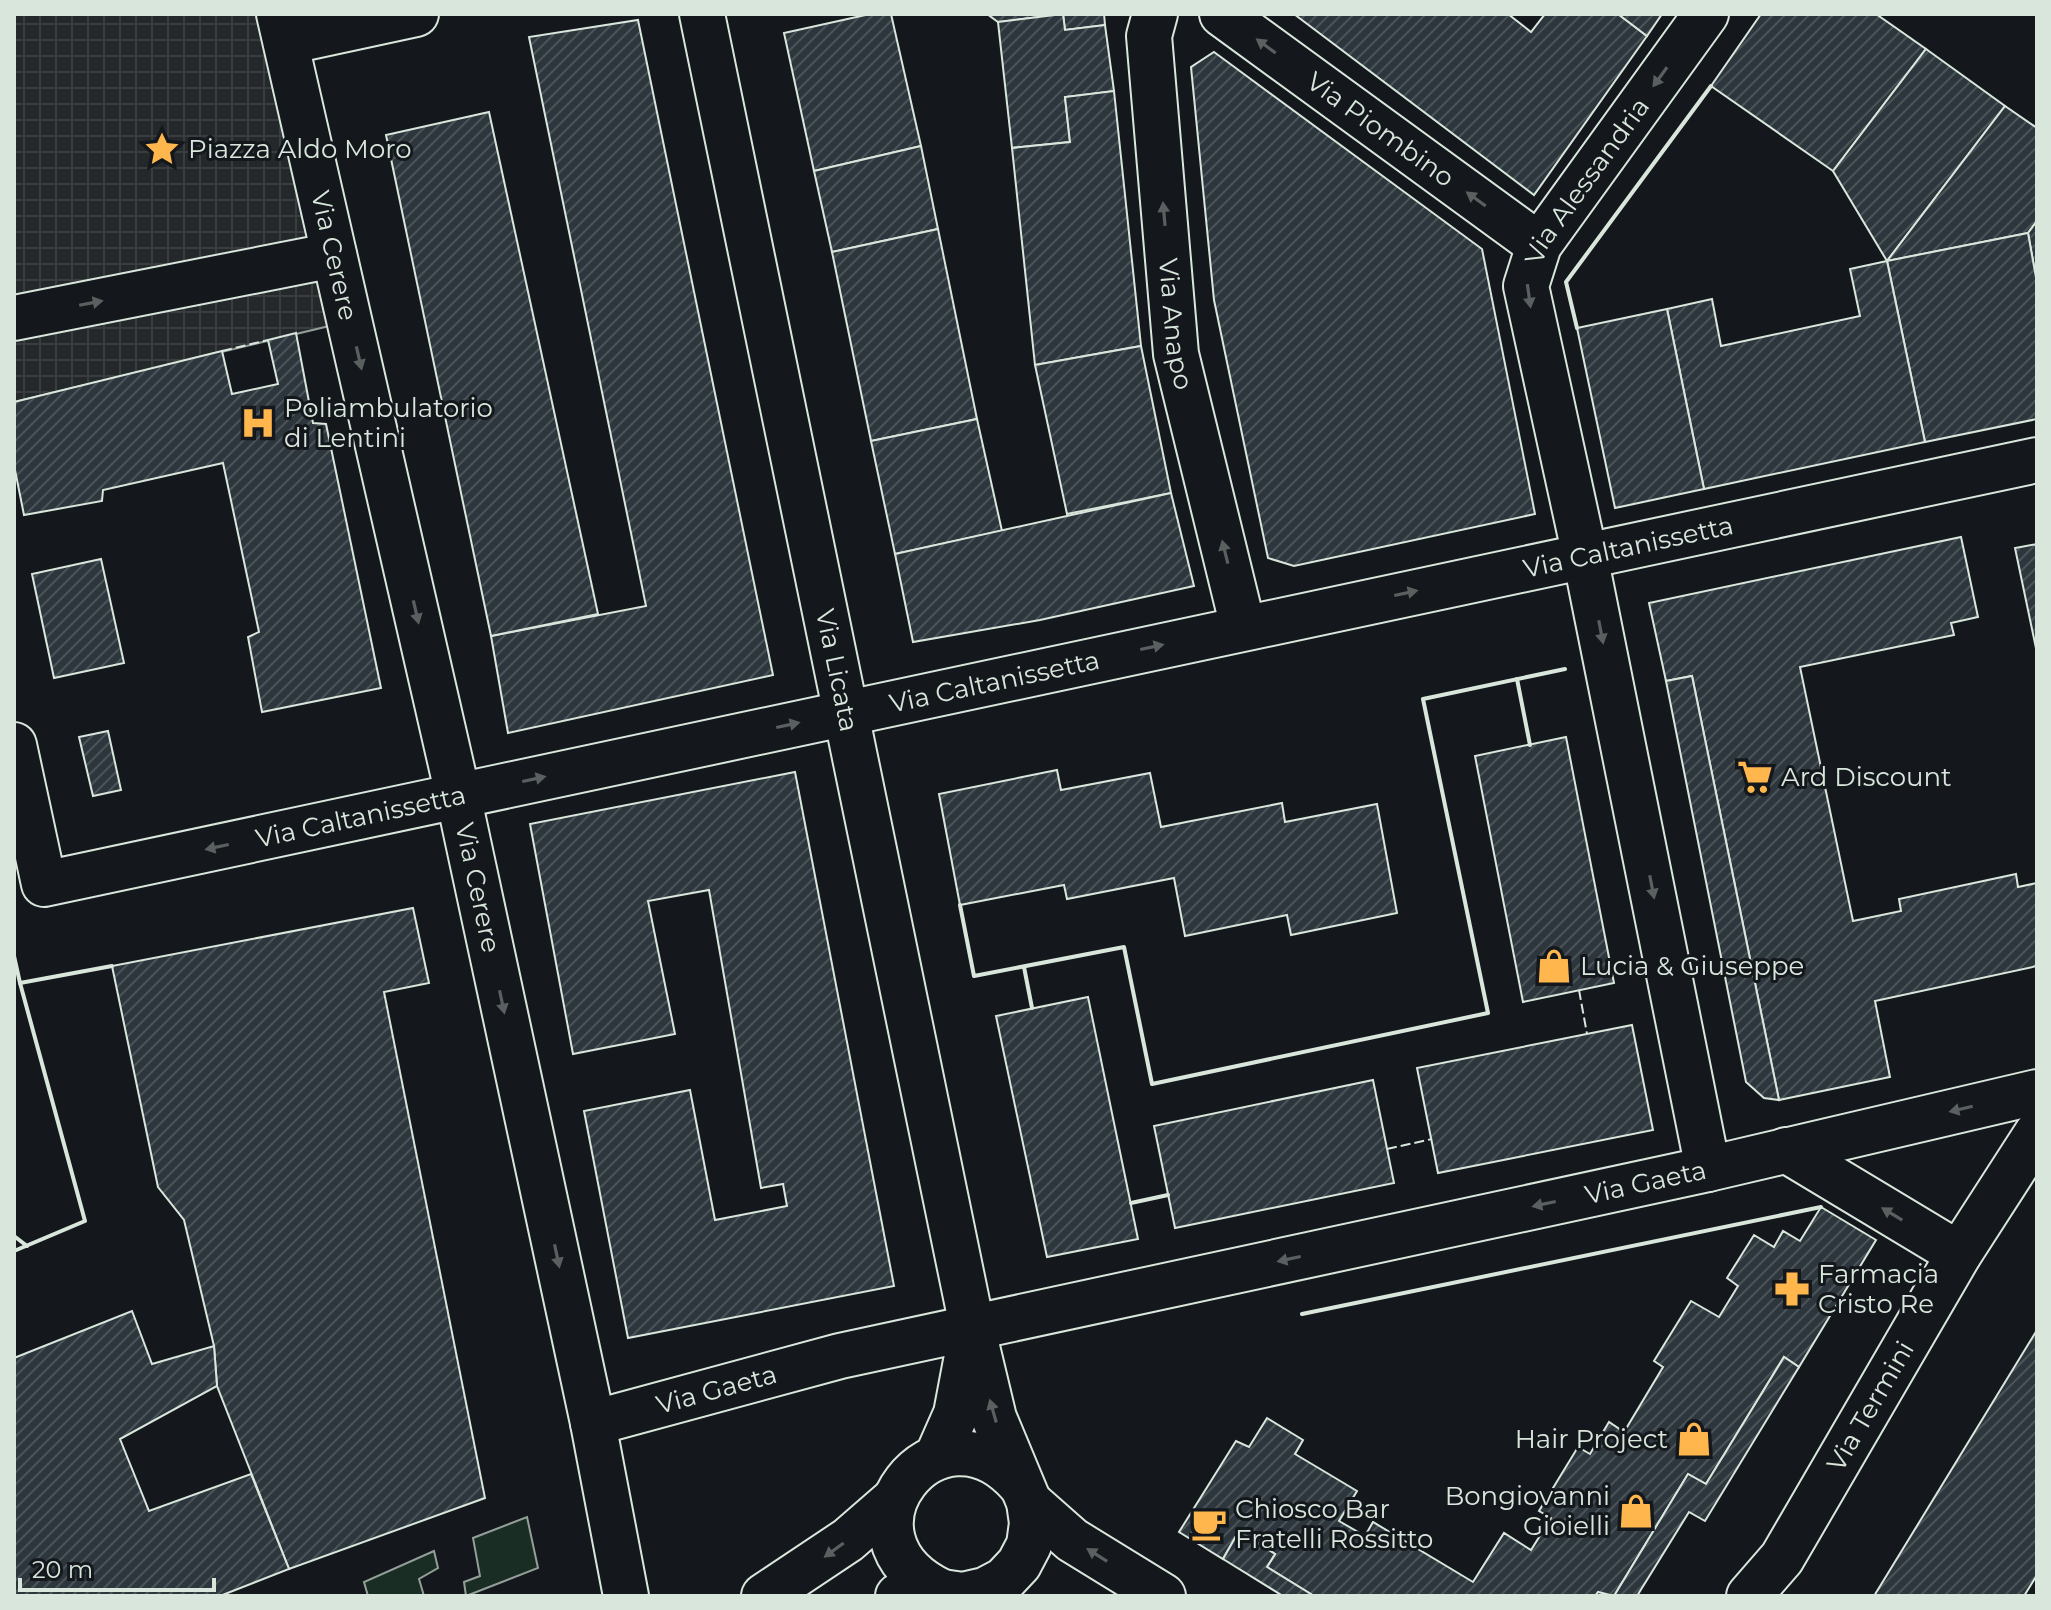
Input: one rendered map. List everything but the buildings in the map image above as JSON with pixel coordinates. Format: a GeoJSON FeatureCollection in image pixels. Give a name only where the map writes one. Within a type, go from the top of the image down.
{"type":"FeatureCollection","features":[{"type":"Feature","properties":{"kind":"street"},"geometry":{"type":"LineString","coordinates":[[282,28],[416,14]]}},
{"type":"Feature","properties":{"kind":"street","name":"Via Licata"},"geometry":{"type":"LineString","coordinates":[[702,14],[972,1326],[994,1418],[1024,1493]]}},
{"type":"Feature","properties":{"kind":"street","name":"Via Anapo"},"geometry":{"type":"LineString","coordinates":[[1155,14],[1149,36],[1176,354],[1243,627]]}},
{"type":"Feature","properties":{"kind":"street","name":"Via Piombino"},"geometry":{"type":"LineString","coordinates":[[1222,14],[1539,245]]}},
{"type":"Feature","properties":{"kind":"street","name":"Via Alessandria"},"geometry":{"type":"LineString","coordinates":[[1585,556],[1526,286],[1539,245],[1706,14]]}},
{"type":"Feature","properties":{"kind":"street","name":"Via Cerere"},"geometry":{"type":"LineString","coordinates":[[282,28],[458,795],[593,1423],[626,1596]]}},
{"type":"Feature","properties":{"kind":"street"},"geometry":{"type":"LineString","coordinates":[[14,318],[334,255]]}},
{"type":"Feature","properties":{"kind":"street","name":"Via Caltanissetta"},"geometry":{"type":"LineString","coordinates":[[14,745],[44,884],[2037,460]]}},
{"type":"Feature","properties":{"kind":"street","name":"Via Gaeta"},"geometry":{"type":"LineString","coordinates":[[593,1423],[840,1356],[1708,1169],[1585,556]]}},
{"type":"Feature","properties":{"kind":"street"},"geometry":{"type":"LineString","coordinates":[[1708,1169],[2037,1092]]}},
{"type":"Feature","properties":{"kind":"street","name":"Via Termini"},"geometry":{"type":"LineString","coordinates":[[1749,1596],[1777,1577],[1959,1254],[2037,1133]]}},
{"type":"Feature","properties":{"kind":"street"},"geometry":{"type":"LineString","coordinates":[[1786,1150],[1959,1254]]}},
{"type":"Feature","properties":{"kind":"street","name":"Via Termini"},"geometry":{"type":"LineString","coordinates":[[1959,1254],[2037,1179]]}},
{"type":"Feature","properties":{"kind":"street"},"geometry":{"type":"LineString","coordinates":[[937,1457],[956,1414],[972,1326]]}},
{"type":"Feature","properties":{"kind":"street"},"geometry":{"type":"LineString","coordinates":[[764,1596],[848,1540],[894,1500],[918,1467],[937,1457],[964,1454],[992,1460],[1007,1470],[1024,1493],[1072,1540],[1163,1596]]}},
{"type":"Feature","properties":{"kind":"street"},"geometry":{"type":"LineString","coordinates":[[898,1596],[942,1592],[963,1595],[994,1593],[1019,1564],[1029,1545],[1032,1523],[1024,1493]]}},
{"type":"Feature","properties":{"kind":"street"},"geometry":{"type":"LineString","coordinates":[[894,1500],[892,1534],[904,1566],[921,1582],[942,1592]]}},
{"type":"Feature","properties":{"kind":"green space"},"geometry":{"type":"Polygon","coordinates":[[[527,1517],[538,1568],[466,1596],[464,1582],[480,1576],[473,1538],[527,1517]]]}},
{"type":"Feature","properties":{"kind":"green space"},"geometry":{"type":"Polygon","coordinates":[[[434,1551],[438,1568],[419,1579],[424,1596],[368,1596],[364,1582],[434,1551]]]}},
{"type":"Feature","properties":{"kind":"shaded area","name":"Piazza Aldo Moro"},"geometry":{"type":"Polygon","coordinates":[[[14,14],[279,14],[350,321],[14,402],[14,14]]]}},
{"type":"Feature","properties":{"kind":"fence"},"geometry":{"type":"LineString","coordinates":[[222,351],[268,340]]}},
{"type":"Feature","properties":{"kind":"fence"},"geometry":{"type":"LineString","coordinates":[[1579,990],[1587,1034]]}},
{"type":"Feature","properties":{"kind":"fence"},"geometry":{"type":"LineString","coordinates":[[1387,1149],[1432,1139]]}},
{"type":"Feature","properties":{"kind":"wall"},"geometry":{"type":"LineString","coordinates":[[1577,328],[1566,282],[1711,86]]}},
{"type":"Feature","properties":{"kind":"wall"},"geometry":{"type":"LineString","coordinates":[[960,905],[974,976],[1124,947],[1152,1084],[1488,1013],[1423,699],[1565,669]]}},
{"type":"Feature","properties":{"kind":"wall"},"geometry":{"type":"LineString","coordinates":[[1517,679],[1530,745]]}},
{"type":"Feature","properties":{"kind":"wall"},"geometry":{"type":"LineString","coordinates":[[14,956],[20,983],[112,966]]}},
{"type":"Feature","properties":{"kind":"wall"},"geometry":{"type":"LineString","coordinates":[[1024,967],[1032,1008]]}},
{"type":"Feature","properties":{"kind":"wall"},"geometry":{"type":"LineString","coordinates":[[14,1251],[85,1221],[20,983]]}},
{"type":"Feature","properties":{"kind":"wall"},"geometry":{"type":"LineString","coordinates":[[1131,1203],[1168,1195]]}},
{"type":"Feature","properties":{"kind":"wall"},"geometry":{"type":"LineString","coordinates":[[1302,1314],[1821,1207]]}},
{"type":"Feature","properties":{"kind":"wall"},"geometry":{"type":"LineString","coordinates":[[14,1236],[27,1246]]}},
{"type":"Feature","properties":{"kind":"place","name":"Piazza Aldo Moro"},"geometry":{"type":"Point","coordinates":[162,149]}},
{"type":"Feature","properties":{"kind":"place","name":"Poliambulatorio di Lentini"},"geometry":{"type":"Point","coordinates":[258,423]}},
{"type":"Feature","properties":{"kind":"place","name":"Ard Discount"},"geometry":{"type":"Point","coordinates":[1755,777]}},
{"type":"Feature","properties":{"kind":"place","name":"Lucia & Giuseppe"},"geometry":{"type":"Point","coordinates":[1554,966]}},
{"type":"Feature","properties":{"kind":"place","name":"Farmacia Cristo Re"},"geometry":{"type":"Point","coordinates":[1792,1289]}},
{"type":"Feature","properties":{"kind":"place","name":"Hair Project"},"geometry":{"type":"Point","coordinates":[1694,1439]}},
{"type":"Feature","properties":{"kind":"place","name":"Bongiovanni Gioielli"},"geometry":{"type":"Point","coordinates":[1636,1511]}},
{"type":"Feature","properties":{"kind":"place","name":"Chiosco Bar Fratelli Rossitto"},"geometry":{"type":"Point","coordinates":[1209,1524]}}]}
